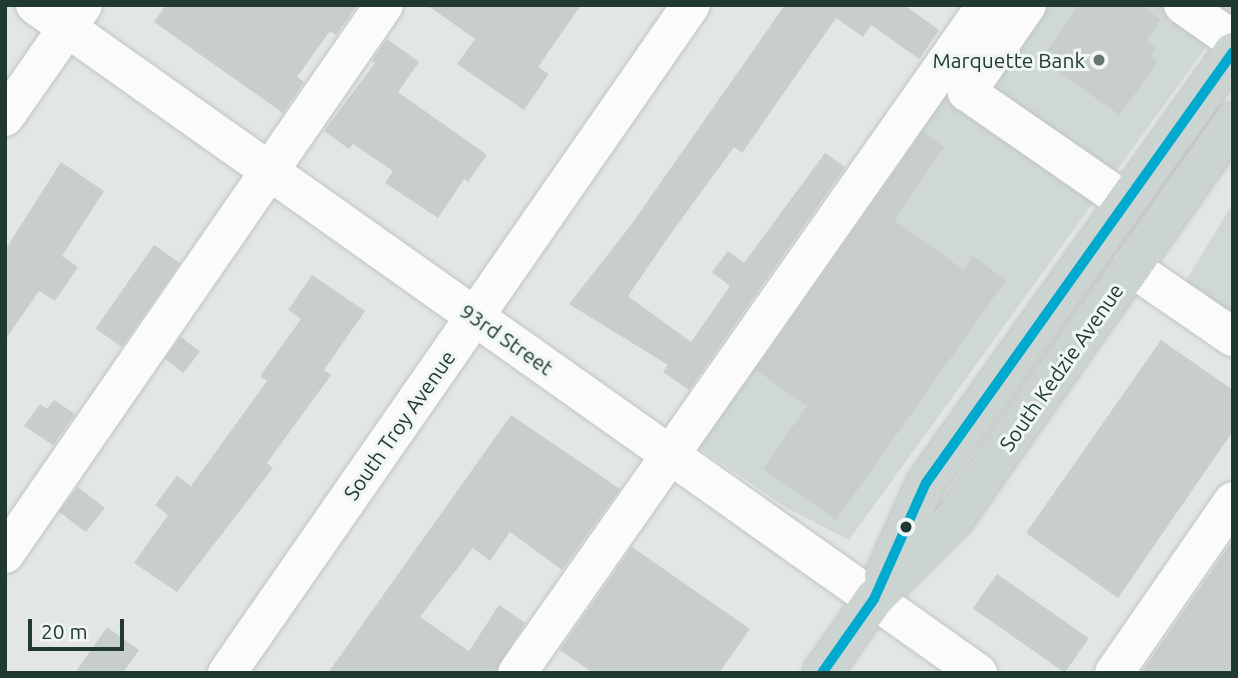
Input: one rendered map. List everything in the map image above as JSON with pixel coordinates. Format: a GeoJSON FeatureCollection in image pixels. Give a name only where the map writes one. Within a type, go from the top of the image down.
{"type":"FeatureCollection","features":[{"type":"Feature","properties":{"kind":"main road","name":"South Kedzie Avenue"},"geometry":{"type":"LineString","coordinates":[[874,599],[926,483],[1233,51]]}},
{"type":"Feature","properties":{"kind":"main road","name":"South Kedzie Avenue"},"geometry":{"type":"LineString","coordinates":[[822,673],[874,599],[955,518],[1233,122]]}},
{"type":"Feature","properties":{"kind":"street","name":"93rd Street"},"geometry":{"type":"LineString","coordinates":[[35,5],[75,17],[269,171],[978,673]]}},
{"type":"Feature","properties":{"kind":"street"},"geometry":{"type":"LineString","coordinates":[[5,554],[384,5]]}},
{"type":"Feature","properties":{"kind":"street","name":"South Troy Avenue"},"geometry":{"type":"LineString","coordinates":[[227,673],[691,5]]}},
{"type":"Feature","properties":{"kind":"street"},"geometry":{"type":"LineString","coordinates":[[517,673],[986,5]]}},
{"type":"Feature","properties":{"kind":"street"},"geometry":{"type":"LineString","coordinates":[[1027,5],[967,92],[1126,202]]}},
{"type":"Feature","properties":{"kind":"street"},"geometry":{"type":"LineString","coordinates":[[1183,5],[1233,40]]}},
{"type":"Feature","properties":{"kind":"street"},"geometry":{"type":"LineString","coordinates":[[5,117],[75,17]]}},
{"type":"Feature","properties":{"kind":"street"},"geometry":{"type":"LineString","coordinates":[[1131,267],[1233,337]]}},
{"type":"Feature","properties":{"kind":"street"},"geometry":{"type":"LineString","coordinates":[[1114,673],[1233,501]]}},
{"type":"Feature","properties":{"kind":"shaded area"},"geometry":{"type":"Polygon","coordinates":[[[986,5],[1233,5],[1233,10],[849,540],[785,507],[683,437],[986,5]]]}},
{"type":"Feature","properties":{"kind":"shaded area"},"geometry":{"type":"Polygon","coordinates":[[[1233,203],[1233,337],[1176,297],[1233,203]]]}},
{"type":"Feature","properties":{"kind":"building"},"geometry":{"type":"Polygon","coordinates":[[[166,5],[357,5],[336,35],[330,31],[297,77],[304,82],[283,113],[154,22],[166,5]]]}},
{"type":"Feature","properties":{"kind":"building"},"geometry":{"type":"Polygon","coordinates":[[[427,5],[581,5],[538,67],[549,74],[524,110],[457,64],[475,39],[427,5]]]}},
{"type":"Feature","properties":{"kind":"building"},"geometry":{"type":"Polygon","coordinates":[[[785,5],[904,5],[939,30],[919,59],[871,25],[863,37],[836,18],[742,153],[734,147],[667,239],[628,296],[691,342],[730,286],[712,272],[728,251],[744,263],[825,153],[845,167],[689,390],[663,372],[668,365],[569,304],[631,225],[785,5]]]}},
{"type":"Feature","properties":{"kind":"building","name":"Marquette Bank"},"geometry":{"type":"Polygon","coordinates":[[[1078,5],[1141,5],[1161,20],[1146,41],[1156,48],[1150,56],[1158,61],[1120,115],[1040,60],[1078,5]]]}},
{"type":"Feature","properties":{"kind":"building"},"geometry":{"type":"Polygon","coordinates":[[[387,39],[419,62],[398,92],[487,155],[468,182],[464,179],[438,218],[385,183],[393,171],[353,144],[349,149],[324,131],[375,63],[372,61],[387,39]]]}},
{"type":"Feature","properties":{"kind":"building"},"geometry":{"type":"Polygon","coordinates":[[[923,132],[944,147],[894,220],[964,270],[973,256],[1006,280],[836,520],[763,469],[807,406],[756,370],[923,132]]]}},
{"type":"Feature","properties":{"kind":"building"},"geometry":{"type":"Polygon","coordinates":[[[61,162],[104,191],[62,256],[78,267],[55,301],[39,291],[5,340],[5,250],[61,162]]]}},
{"type":"Feature","properties":{"kind":"building"},"geometry":{"type":"Polygon","coordinates":[[[154,245],[180,263],[122,347],[95,329],[154,245]]]}},
{"type":"Feature","properties":{"kind":"building"},"geometry":{"type":"Polygon","coordinates":[[[312,275],[365,311],[324,370],[331,375],[267,463],[273,468],[177,592],[134,563],[168,515],[155,505],[177,476],[191,486],[267,381],[260,376],[301,319],[288,310],[312,275]]]}},
{"type":"Feature","properties":{"kind":"building"},"geometry":{"type":"Polygon","coordinates":[[[181,337],[200,352],[183,373],[164,358],[181,337]]]}},
{"type":"Feature","properties":{"kind":"building"},"geometry":{"type":"Polygon","coordinates":[[[1161,340],[1233,390],[1233,431],[1118,598],[1026,533],[1161,340]]]}},
{"type":"Feature","properties":{"kind":"building"},"geometry":{"type":"Polygon","coordinates":[[[54,400],[75,414],[53,445],[24,426],[40,404],[47,409],[54,400]]]}},
{"type":"Feature","properties":{"kind":"building"},"geometry":{"type":"Polygon","coordinates":[[[511,415],[620,489],[562,570],[510,532],[490,561],[473,548],[420,617],[469,651],[499,605],[525,623],[495,673],[328,673],[511,415]]]}},
{"type":"Feature","properties":{"kind":"building"},"geometry":{"type":"Polygon","coordinates":[[[78,487],[105,508],[86,532],[59,511],[78,487]]]}},
{"type":"Feature","properties":{"kind":"building"},"geometry":{"type":"Polygon","coordinates":[[[1233,540],[1233,673],[1141,673],[1233,540]]]}},
{"type":"Feature","properties":{"kind":"building"},"geometry":{"type":"Polygon","coordinates":[[[632,547],[750,629],[719,673],[593,673],[560,650],[632,547]]]}},
{"type":"Feature","properties":{"kind":"building"},"geometry":{"type":"Polygon","coordinates":[[[997,574],[1089,638],[1065,673],[973,608],[997,574]]]}},
{"type":"Feature","properties":{"kind":"building"},"geometry":{"type":"Polygon","coordinates":[[[107,627],[139,650],[123,673],[75,673],[107,627]]]}},
{"type":"Feature","properties":{"kind":"transit line"},"geometry":{"type":"LineString","coordinates":[[822,673],[874,599],[926,483],[1233,52]]}},
{"type":"Feature","properties":{"kind":"place","name":"Marquette Bank"},"geometry":{"type":"Point","coordinates":[1099,60]}}]}
